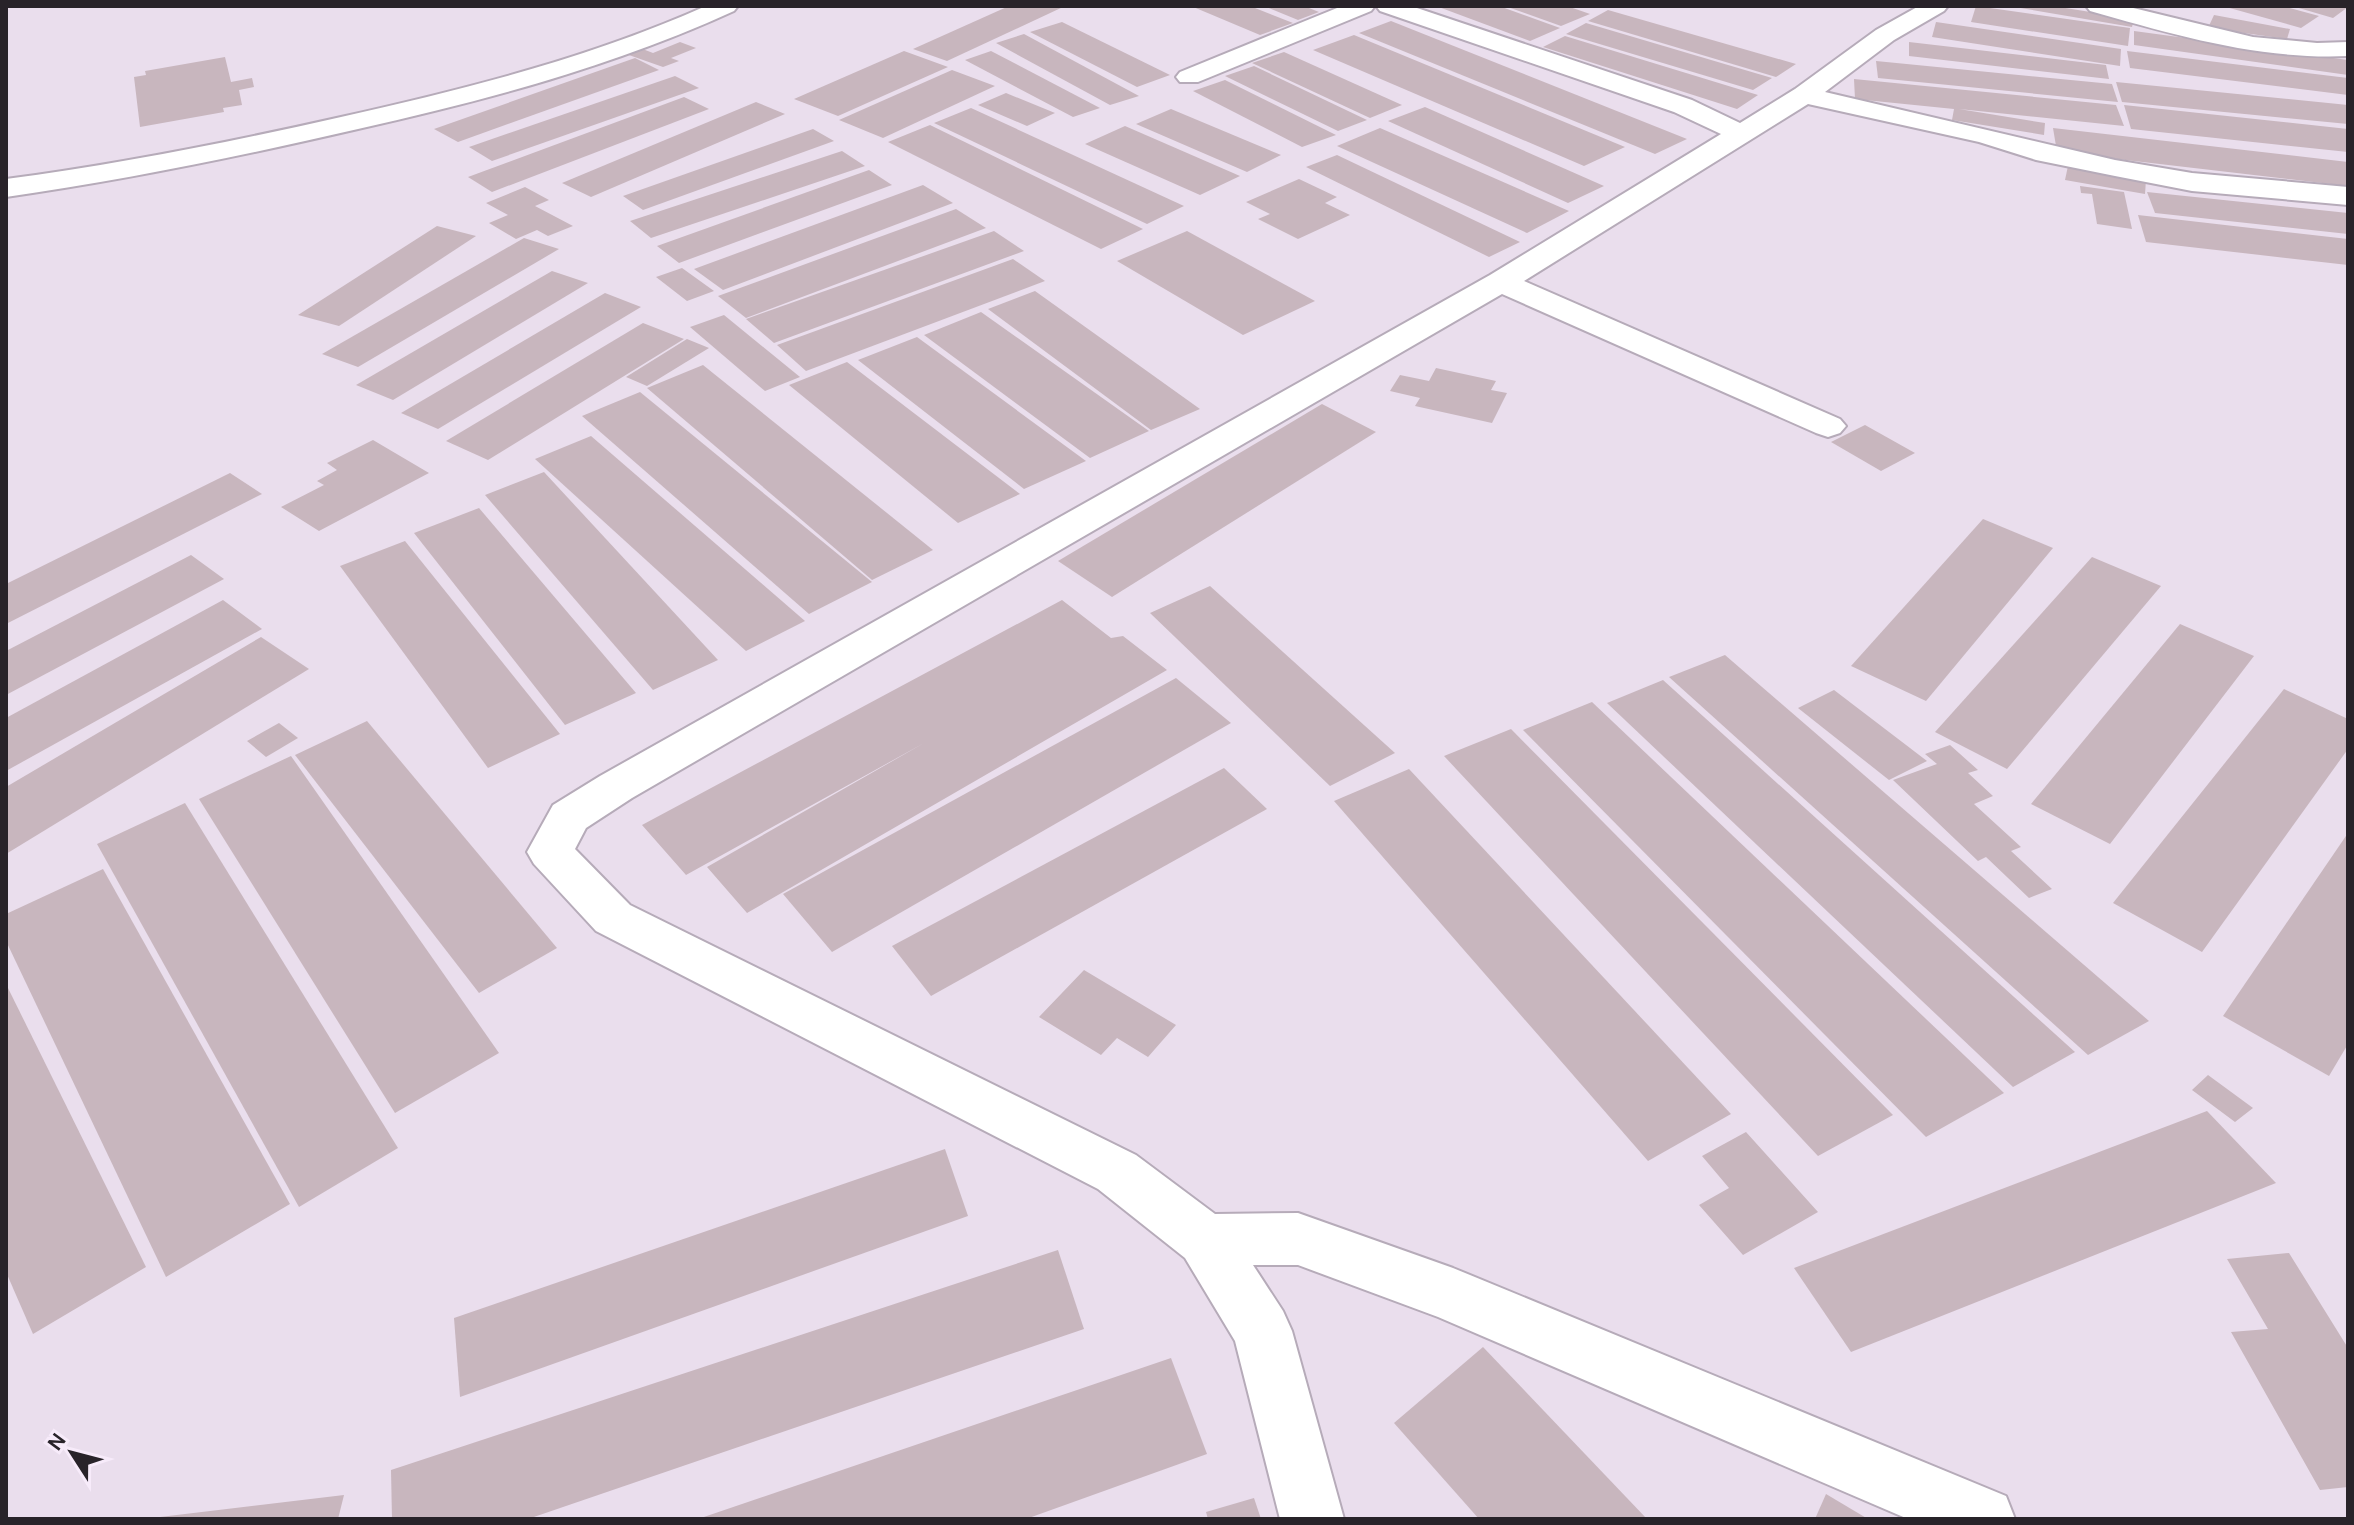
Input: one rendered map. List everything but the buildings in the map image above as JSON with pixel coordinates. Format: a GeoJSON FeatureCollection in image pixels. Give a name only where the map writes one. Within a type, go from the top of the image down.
{"type":"FeatureCollection","features":[{"type":"Feature","properties":{"kind":"street"},"geometry":{"type":"LineString","coordinates":[[6,188],[200,156],[429,105],[628,48],[726,6]]}},
{"type":"Feature","properties":{"kind":"street"},"geometry":{"type":"LineString","coordinates":[[1189,77],[1363,6]]}},
{"type":"Feature","properties":{"kind":"street"},"geometry":{"type":"LineString","coordinates":[[1388,6],[1683,106],[1742,134]]}},
{"type":"Feature","properties":{"kind":"street"},"geometry":{"type":"LineString","coordinates":[[1312,1519],[1262,1331],[1205,1240],[1117,1172],[613,918],[550,852],[569,817],[616,787],[1501,282],[1804,95],[1885,35],[1936,6]]}},
{"type":"Feature","properties":{"kind":"street"},"geometry":{"type":"LineString","coordinates":[[2098,6],[2172,27],[2254,42],[2323,51],[2348,49]]}},
{"type":"Feature","properties":{"kind":"street"},"geometry":{"type":"LineString","coordinates":[[1804,95],[1987,136],[2036,152],[2115,168],[2192,182],[2348,196]]}},
{"type":"Feature","properties":{"kind":"street"},"geometry":{"type":"LineString","coordinates":[[1501,282],[1828,426]]}},
{"type":"Feature","properties":{"kind":"street"},"geometry":{"type":"LineString","coordinates":[[1205,1240],[1298,1239],[1312,1244],[1453,1295],[1983,1519]]}}]}
